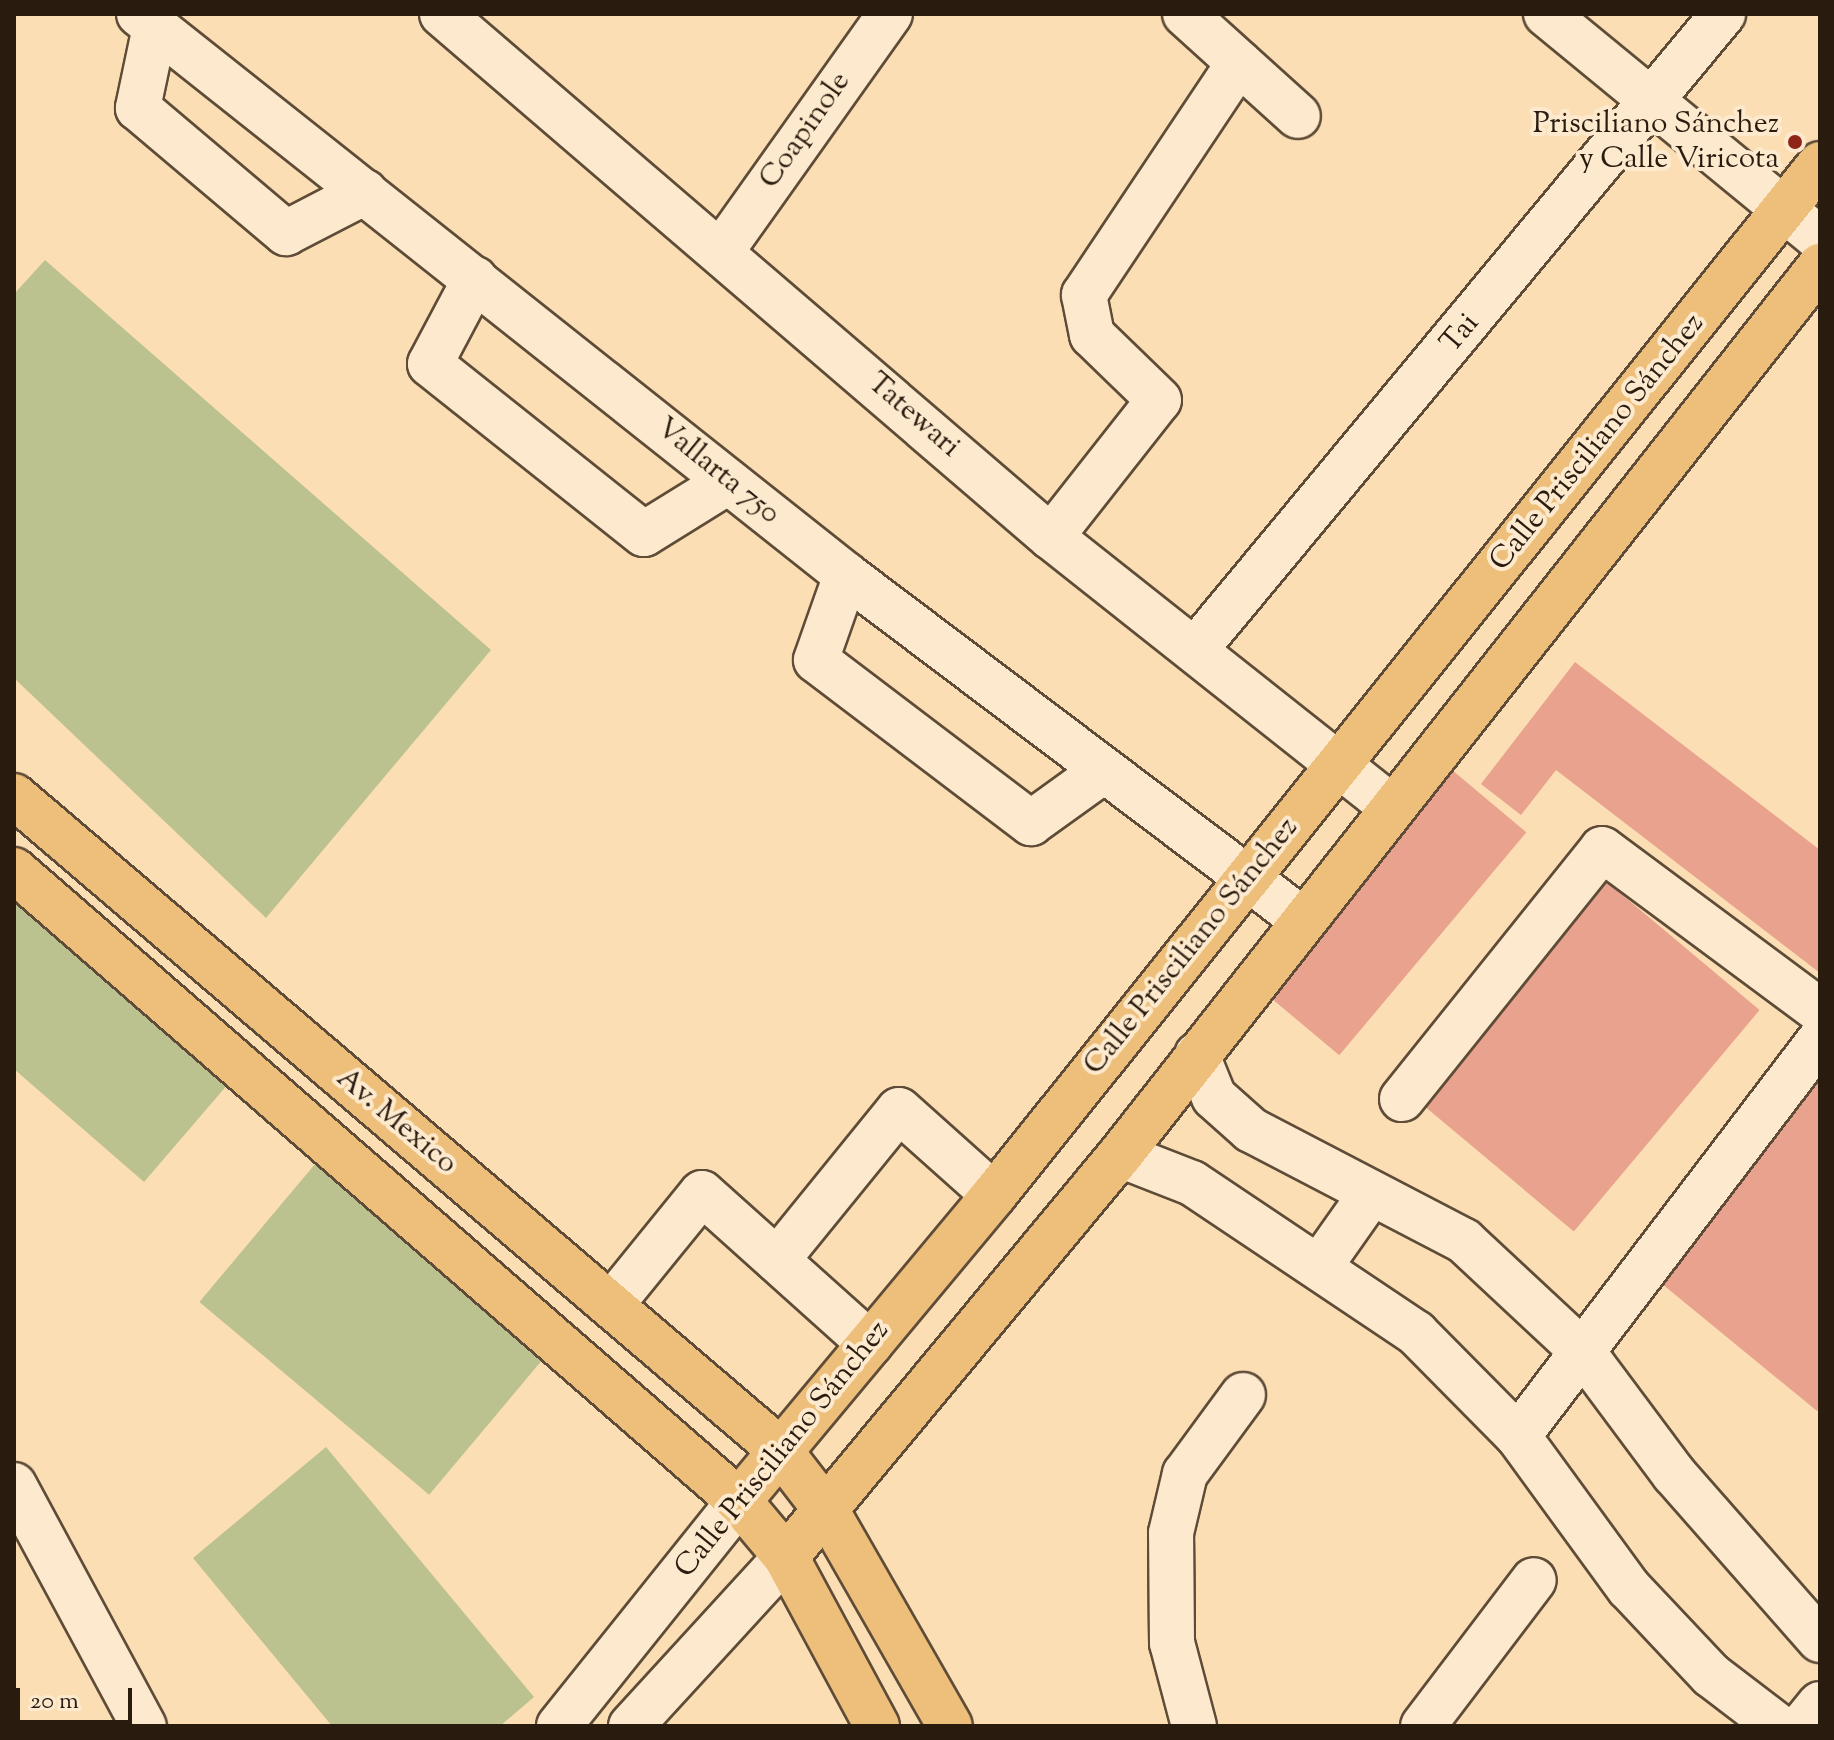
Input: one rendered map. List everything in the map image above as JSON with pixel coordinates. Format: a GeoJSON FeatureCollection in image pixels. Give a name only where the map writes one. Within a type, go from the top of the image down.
{"type":"FeatureCollection","features":[{"type":"Feature","properties":{"kind":"main road","name":"Calle Prisciliano Sánchez"},"geometry":{"type":"LineString","coordinates":[[739,1501],[778,1448],[870,1344],[994,1195],[1246,876],[1340,765],[1820,164]]}},
{"type":"Feature","properties":{"kind":"main road","name":"Calle Prisciliano Sánchez"},"geometry":{"type":"LineString","coordinates":[[786,1557],[828,1513],[1120,1155],[1820,266]]}},
{"type":"Feature","properties":{"kind":"main road","name":"Av. Mexico"},"geometry":{"type":"LineString","coordinates":[[14,796],[778,1448],[828,1513],[950,1726]]}},
{"type":"Feature","properties":{"kind":"main road","name":"Av. Mexico"},"geometry":{"type":"LineString","coordinates":[[14,870],[739,1501],[786,1557],[877,1726]]}},
{"type":"Feature","properties":{"kind":"street","name":"Tatewari"},"geometry":{"type":"LineString","coordinates":[[442,14],[723,249],[1051,537],[1392,807]]}},
{"type":"Feature","properties":{"kind":"street","name":"Coapinole"},"geometry":{"type":"LineString","coordinates":[[723,249],[890,14]]}},
{"type":"Feature","properties":{"kind":"street"},"geometry":{"type":"LineString","coordinates":[[1185,14],[1298,116]]}},
{"type":"Feature","properties":{"kind":"street"},"geometry":{"type":"LineString","coordinates":[[1546,14],[1787,207],[1820,239]]}},
{"type":"Feature","properties":{"kind":"street","name":"Tai"},"geometry":{"type":"LineString","coordinates":[[1195,650],[1656,101],[1723,14]]}},
{"type":"Feature","properties":{"kind":"street"},"geometry":{"type":"LineString","coordinates":[[147,21],[138,108],[286,233],[365,192]]}},
{"type":"Feature","properties":{"kind":"street","name":"Vallarta 750"},"geometry":{"type":"LineString","coordinates":[[147,21],[846,575],[1102,772],[1303,920]]}},
{"type":"Feature","properties":{"kind":"street"},"geometry":{"type":"LineString","coordinates":[[1051,537],[1159,400],[1092,335],[1084,295],[1239,63]]}},
{"type":"Feature","properties":{"kind":"street"},"geometry":{"type":"LineString","coordinates":[[475,279],[430,364],[644,534],[728,482]]}},
{"type":"Feature","properties":{"kind":"street"},"geometry":{"type":"LineString","coordinates":[[846,575],[816,660],[1031,823],[1102,772]]}},
{"type":"Feature","properties":{"kind":"street"},"geometry":{"type":"LineString","coordinates":[[1402,1099],[1602,849],[1820,1011]]}},
{"type":"Feature","properties":{"kind":"street"},"geometry":{"type":"LineString","coordinates":[[1518,1436],[1820,1040]]}},
{"type":"Feature","properties":{"kind":"street"},"geometry":{"type":"LineString","coordinates":[[1197,1055],[1214,1097],[1251,1130],[1370,1195],[1464,1241],[1583,1352],[1674,1474],[1820,1640]]}},
{"type":"Feature","properties":{"kind":"street"},"geometry":{"type":"LineString","coordinates":[[777,1260],[899,1110],[994,1195]]}},
{"type":"Feature","properties":{"kind":"street"},"geometry":{"type":"LineString","coordinates":[[1120,1155],[1192,1183],[1416,1333],[1518,1436],[1629,1588],[1711,1675],[1778,1726]]}},
{"type":"Feature","properties":{"kind":"street"},"geometry":{"type":"LineString","coordinates":[[611,1305],[702,1193],[870,1344]]}},
{"type":"Feature","properties":{"kind":"street"},"geometry":{"type":"LineString","coordinates":[[1320,1266],[1370,1195]]}},
{"type":"Feature","properties":{"kind":"street"},"geometry":{"type":"LineString","coordinates":[[1194,1726],[1172,1643],[1171,1533],[1185,1474],[1243,1395]]}},
{"type":"Feature","properties":{"kind":"street"},"geometry":{"type":"LineString","coordinates":[[14,1485],[144,1726]]}},
{"type":"Feature","properties":{"kind":"street","name":"Calle Prisciliano Sánchez"},"geometry":{"type":"LineString","coordinates":[[559,1726],[739,1501]]}},
{"type":"Feature","properties":{"kind":"street","name":"Calle Prisciliano Sánchez"},"geometry":{"type":"LineString","coordinates":[[644,1721],[786,1557]]}},
{"type":"Feature","properties":{"kind":"street"},"geometry":{"type":"LineString","coordinates":[[1423,1726],[1534,1580]]}},
{"type":"Feature","properties":{"kind":"street"},"geometry":{"type":"LineString","coordinates":[[1802,1726],[1820,1704]]}},
{"type":"Feature","properties":{"kind":"green space"},"geometry":{"type":"Polygon","coordinates":[[[45,260],[491,650],[266,918],[14,678],[14,294],[45,260]]]}},
{"type":"Feature","properties":{"kind":"green space"},"geometry":{"type":"Polygon","coordinates":[[[14,886],[235,1076],[144,1182],[14,1069],[14,886]]]}},
{"type":"Feature","properties":{"kind":"green space"},"geometry":{"type":"Polygon","coordinates":[[[326,1151],[556,1344],[429,1495],[199,1302],[326,1151]]]}},
{"type":"Feature","properties":{"kind":"green space"},"geometry":{"type":"Polygon","coordinates":[[[326,1447],[534,1697],[500,1726],[332,1726],[193,1558],[326,1447]]]}},
{"type":"Feature","properties":{"kind":"building"},"geometry":{"type":"Polygon","coordinates":[[[1575,662],[1820,850],[1820,973],[1556,770],[1521,815],[1481,784],[1575,662]]]}},
{"type":"Feature","properties":{"kind":"building"},"geometry":{"type":"Polygon","coordinates":[[[1452,770],[1526,832],[1339,1055],[1265,993],[1452,770]]]}},
{"type":"Feature","properties":{"kind":"building"},"geometry":{"type":"Polygon","coordinates":[[[1601,877],[1760,1010],[1574,1231],[1415,1098],[1601,877]]]}},
{"type":"Feature","properties":{"kind":"building"},"geometry":{"type":"Polygon","coordinates":[[[1820,1079],[1820,1407],[1817,1411],[1656,1279],[1820,1079]]]}},
{"type":"Feature","properties":{"kind":"place","name":"Prisciliano Sánchez y Calle Viricota"},"geometry":{"type":"Point","coordinates":[1795,142]}}]}
